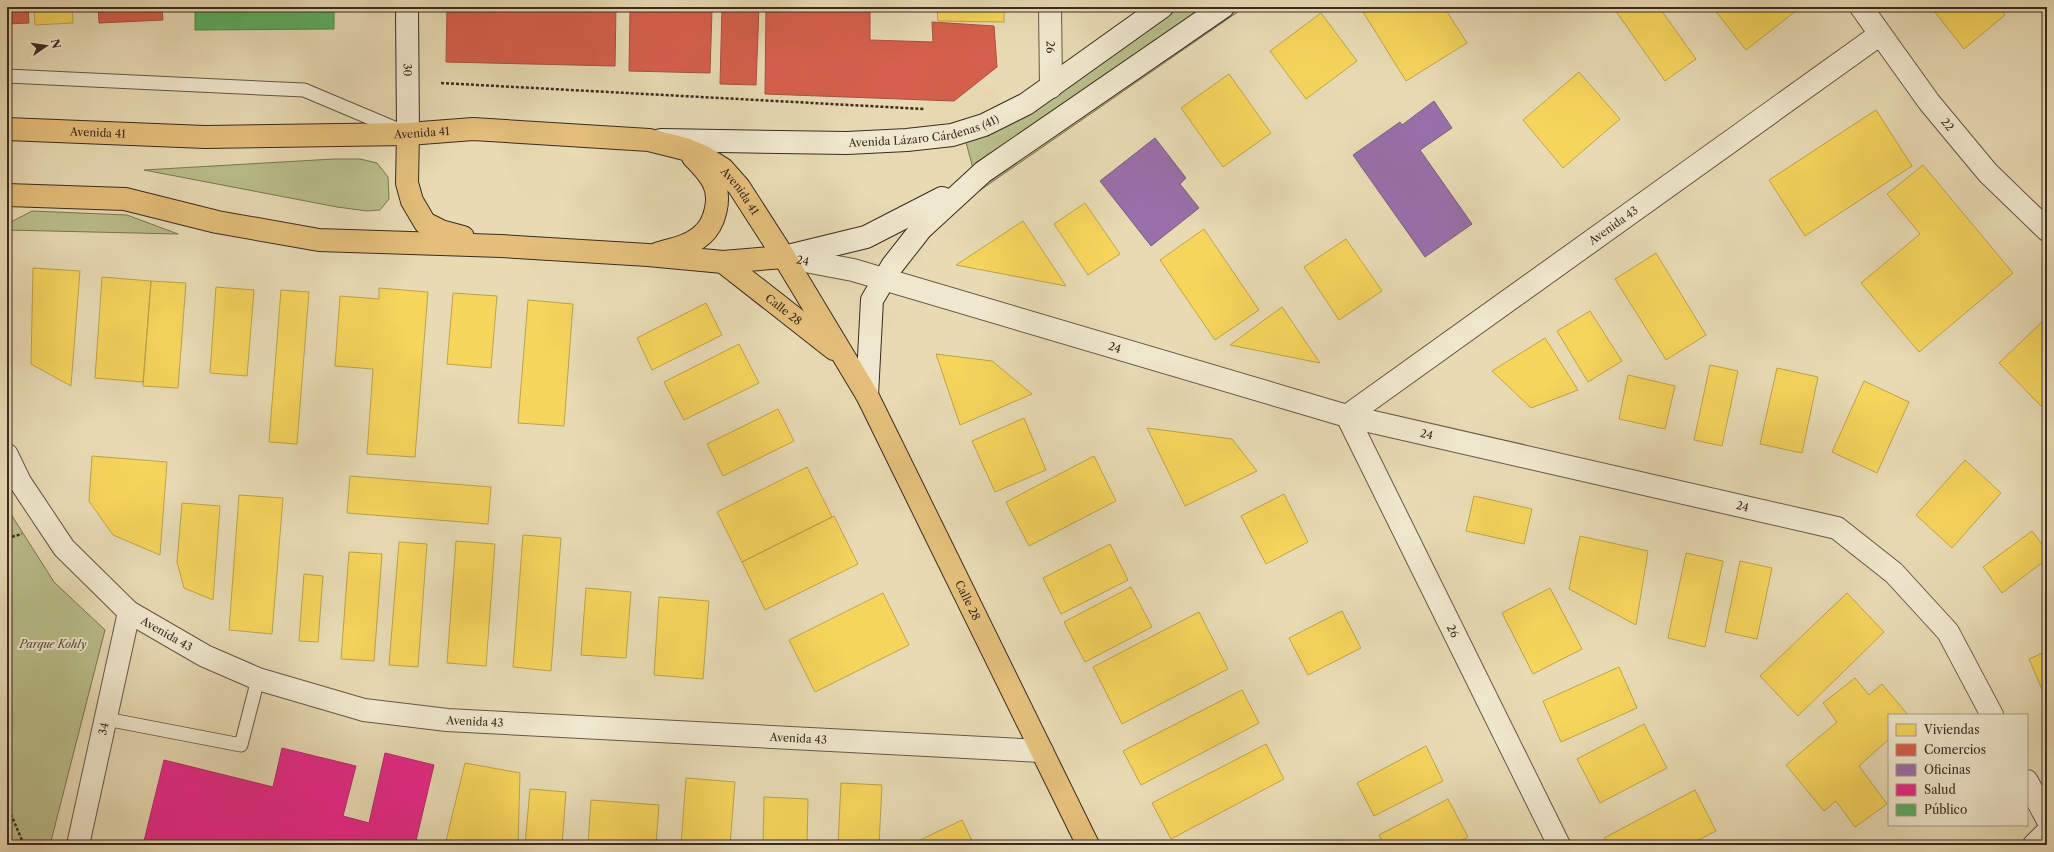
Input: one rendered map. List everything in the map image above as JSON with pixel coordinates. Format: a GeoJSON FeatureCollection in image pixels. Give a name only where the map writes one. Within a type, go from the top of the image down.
{"type":"FeatureCollection","features":[{"type":"Feature","properties":{"kind":"main road","name":"Avenida 41"},"geometry":{"type":"LineString","coordinates":[[7,129],[205,137],[408,134],[473,129],[649,140],[685,149],[704,157],[723,169],[739,187],[784,257]]}},
{"type":"Feature","properties":{"kind":"main road"},"geometry":{"type":"LineString","coordinates":[[408,134],[407,183],[412,201],[425,223],[441,231],[501,246]]}},
{"type":"Feature","properties":{"kind":"main road"},"geometry":{"type":"LineString","coordinates":[[648,255],[684,246],[702,236],[712,223],[716,209],[714,184],[701,165],[685,149]]}},
{"type":"Feature","properties":{"kind":"main road"},"geometry":{"type":"LineString","coordinates":[[11,198],[125,199],[217,222],[320,240],[501,246],[648,255],[723,262],[784,257]]}},
{"type":"Feature","properties":{"kind":"main road","name":"Calle 28"},"geometry":{"type":"LineString","coordinates":[[784,257],[867,395],[1088,845]]}},
{"type":"Feature","properties":{"kind":"main road","name":"Calle 28"},"geometry":{"type":"LineString","coordinates":[[723,262],[844,357]]}},
{"type":"Feature","properties":{"kind":"street","name":"30"},"geometry":{"type":"LineString","coordinates":[[408,7],[408,134]]}},
{"type":"Feature","properties":{"kind":"street","name":"26"},"geometry":{"type":"LineString","coordinates":[[1050,7],[1050,87]]}},
{"type":"Feature","properties":{"kind":"street","name":"Avenida Lázaro Cárdenas (41)"},"geometry":{"type":"LineString","coordinates":[[649,140],[847,143],[907,140],[952,135],[984,125],[1026,104],[1162,7]]}},
{"type":"Feature","properties":{"kind":"street"},"geometry":{"type":"LineString","coordinates":[[867,395],[872,300],[883,280],[921,229],[983,172],[1223,7]]}},
{"type":"Feature","properties":{"kind":"street","name":"22"},"geometry":{"type":"LineString","coordinates":[[1861,7],[1929,102],[1988,173],[2047,230]]}},
{"type":"Feature","properties":{"kind":"street","name":"Avenida 43"},"geometry":{"type":"LineString","coordinates":[[1347,416],[1879,34]]}},
{"type":"Feature","properties":{"kind":"street"},"geometry":{"type":"LineString","coordinates":[[784,257],[866,237],[973,181]]}},
{"type":"Feature","properties":{"kind":"street","name":"24"},"geometry":{"type":"LineString","coordinates":[[784,257],[853,270],[1347,416],[1837,528],[1894,573],[1948,632],[1991,714]]}},
{"type":"Feature","properties":{"kind":"street","name":"26"},"geometry":{"type":"LineString","coordinates":[[1347,416],[1559,845]]}},
{"type":"Feature","properties":{"kind":"street","name":"Avenida 43"},"geometry":{"type":"LineString","coordinates":[[7,455],[20,482],[64,548],[129,612],[205,656],[258,679],[364,710],[447,720],[1042,751]]}},
{"type":"Feature","properties":{"kind":"street","name":"34"},"geometry":{"type":"LineString","coordinates":[[78,845],[129,612]]}},
{"type":"Feature","properties":{"kind":"street"},"geometry":{"type":"LineString","coordinates":[[2028,783],[2047,819]]}},
{"type":"Feature","properties":{"kind":"street"},"geometry":{"type":"LineString","coordinates":[[2034,845],[2047,832]]}},
{"type":"Feature","properties":{"kind":"lane"},"geometry":{"type":"LineString","coordinates":[[7,76],[304,90],[408,134]]}},
{"type":"Feature","properties":{"kind":"lane"},"geometry":{"type":"LineString","coordinates":[[106,719],[241,745],[258,679]]}},
{"type":"Feature","properties":{"kind":"path"},"geometry":{"type":"LineString","coordinates":[[441,83],[928,109]]}},
{"type":"Feature","properties":{"kind":"path"},"geometry":{"type":"LineString","coordinates":[[7,805],[24,845]]}},
{"type":"Feature","properties":{"kind":"green space"},"geometry":{"type":"Polygon","coordinates":[[[1164,7],[1245,7],[979,191],[963,131],[1164,7]]]}},
{"type":"Feature","properties":{"kind":"green space"},"geometry":{"type":"Polygon","coordinates":[[[334,159],[360,159],[377,163],[388,177],[389,199],[380,210],[367,211],[337,207],[144,170],[334,159]]]}},
{"type":"Feature","properties":{"kind":"green space"},"geometry":{"type":"Polygon","coordinates":[[[32,211],[127,215],[178,234],[7,230],[7,224],[32,211]]]}},
{"type":"Feature","properties":{"kind":"green space","name":"Parque Kohly"},"geometry":{"type":"Polygon","coordinates":[[[7,508],[54,582],[105,630],[50,845],[7,845],[7,508]]]}},
{"type":"Feature","properties":{"kind":"building: Viviendas"},"geometry":{"type":"Polygon","coordinates":[[[34,7],[72,7],[73,23],[35,25],[34,7]]]}},
{"type":"Feature","properties":{"kind":"building: Viviendas"},"geometry":{"type":"Polygon","coordinates":[[[937,7],[1004,7],[1004,22],[938,21],[937,7]]]}},
{"type":"Feature","properties":{"kind":"building: Viviendas"},"geometry":{"type":"Polygon","coordinates":[[[1360,7],[1444,7],[1467,43],[1406,81],[1360,7]]]}},
{"type":"Feature","properties":{"kind":"building: Viviendas"},"geometry":{"type":"Polygon","coordinates":[[[1613,7],[1659,7],[1696,59],[1665,81],[1613,7]]]}},
{"type":"Feature","properties":{"kind":"building: Viviendas"},"geometry":{"type":"Polygon","coordinates":[[[1716,7],[1801,7],[1746,50],[1714,9],[1716,7]]]}},
{"type":"Feature","properties":{"kind":"building: Viviendas"},"geometry":{"type":"Polygon","coordinates":[[[1931,7],[1999,7],[2005,15],[1964,49],[1931,7]]]}},
{"type":"Feature","properties":{"kind":"building: Viviendas"},"geometry":{"type":"Polygon","coordinates":[[[1321,13],[1357,61],[1306,99],[1270,51],[1321,13]]]}},
{"type":"Feature","properties":{"kind":"building: Viviendas"},"geometry":{"type":"Polygon","coordinates":[[[1579,72],[1620,119],[1563,168],[1523,120],[1579,72]]]}},
{"type":"Feature","properties":{"kind":"building: Viviendas"},"geometry":{"type":"Polygon","coordinates":[[[1229,74],[1271,133],[1223,167],[1181,108],[1229,74]]]}},
{"type":"Feature","properties":{"kind":"building: Viviendas"},"geometry":{"type":"Polygon","coordinates":[[[1876,110],[1912,166],[1805,236],[1769,180],[1876,110]]]}},
{"type":"Feature","properties":{"kind":"building: Viviendas"},"geometry":{"type":"Polygon","coordinates":[[[1923,165],[2013,273],[1919,352],[1861,283],[1920,234],[1887,194],[1923,165]]]}},
{"type":"Feature","properties":{"kind":"building: Viviendas"},"geometry":{"type":"Polygon","coordinates":[[[1085,203],[1120,254],[1088,275],[1054,224],[1085,203]]]}},
{"type":"Feature","properties":{"kind":"building: Viviendas"},"geometry":{"type":"Polygon","coordinates":[[[1023,221],[1066,286],[956,265],[1023,221]]]}},
{"type":"Feature","properties":{"kind":"building: Viviendas"},"geometry":{"type":"Polygon","coordinates":[[[1204,229],[1259,310],[1215,340],[1160,260],[1204,229]]]}},
{"type":"Feature","properties":{"kind":"building: Viviendas"},"geometry":{"type":"Polygon","coordinates":[[[1346,239],[1382,291],[1339,320],[1304,267],[1346,239]]]}},
{"type":"Feature","properties":{"kind":"building: Viviendas"},"geometry":{"type":"Polygon","coordinates":[[[1656,253],[1706,335],[1666,360],[1615,279],[1656,253]]]}},
{"type":"Feature","properties":{"kind":"building: Viviendas"},"geometry":{"type":"Polygon","coordinates":[[[33,268],[80,271],[71,386],[31,364],[33,268]]]}},
{"type":"Feature","properties":{"kind":"building: Viviendas"},"geometry":{"type":"Polygon","coordinates":[[[102,277],[151,281],[143,382],[95,378],[102,277]]]}},
{"type":"Feature","properties":{"kind":"building: Viviendas"},"geometry":{"type":"Polygon","coordinates":[[[151,281],[186,283],[178,388],[143,386],[151,281]]]}},
{"type":"Feature","properties":{"kind":"building: Viviendas"},"geometry":{"type":"Polygon","coordinates":[[[216,287],[254,290],[247,376],[210,373],[216,287]]]}},
{"type":"Feature","properties":{"kind":"building: Viviendas"},"geometry":{"type":"Polygon","coordinates":[[[379,288],[428,292],[415,457],[367,454],[373,369],[335,366],[340,296],[379,299],[379,288]]]}},
{"type":"Feature","properties":{"kind":"building: Viviendas"},"geometry":{"type":"Polygon","coordinates":[[[281,290],[309,292],[297,444],[269,442],[281,290]]]}},
{"type":"Feature","properties":{"kind":"building: Viviendas"},"geometry":{"type":"Polygon","coordinates":[[[453,293],[497,296],[491,368],[447,364],[453,293]]]}},
{"type":"Feature","properties":{"kind":"building: Viviendas"},"geometry":{"type":"Polygon","coordinates":[[[528,300],[573,304],[564,426],[518,423],[528,300]]]}},
{"type":"Feature","properties":{"kind":"building: Viviendas"},"geometry":{"type":"Polygon","coordinates":[[[706,303],[722,335],[652,370],[637,338],[706,303]]]}},
{"type":"Feature","properties":{"kind":"building: Viviendas"},"geometry":{"type":"Polygon","coordinates":[[[1282,307],[1320,363],[1230,345],[1282,307]]]}},
{"type":"Feature","properties":{"kind":"building: Viviendas"},"geometry":{"type":"Polygon","coordinates":[[[1590,311],[1622,361],[1588,382],[1557,331],[1590,311]]]}},
{"type":"Feature","properties":{"kind":"building: Viviendas"},"geometry":{"type":"Polygon","coordinates":[[[2047,317],[2047,400],[2041,406],[1999,363],[2047,317]]]}},
{"type":"Feature","properties":{"kind":"building: Viviendas"},"geometry":{"type":"Polygon","coordinates":[[[1545,338],[1578,390],[1531,408],[1492,371],[1545,338]]]}},
{"type":"Feature","properties":{"kind":"building: Viviendas"},"geometry":{"type":"Polygon","coordinates":[[[739,344],[759,383],[684,420],[664,382],[739,344]]]}},
{"type":"Feature","properties":{"kind":"building: Viviendas"},"geometry":{"type":"Polygon","coordinates":[[[936,354],[992,361],[1032,394],[960,425],[936,354]]]}},
{"type":"Feature","properties":{"kind":"building: Viviendas"},"geometry":{"type":"Polygon","coordinates":[[[1710,365],[1738,371],[1722,446],[1694,440],[1710,365]]]}},
{"type":"Feature","properties":{"kind":"building: Viviendas"},"geometry":{"type":"Polygon","coordinates":[[[1777,368],[1818,377],[1802,453],[1760,444],[1777,368]]]}},
{"type":"Feature","properties":{"kind":"building: Viviendas"},"geometry":{"type":"Polygon","coordinates":[[[1628,375],[1675,386],[1665,429],[1619,419],[1628,375]]]}},
{"type":"Feature","properties":{"kind":"building: Viviendas"},"geometry":{"type":"Polygon","coordinates":[[[1864,381],[1909,402],[1877,473],[1832,452],[1864,381]]]}},
{"type":"Feature","properties":{"kind":"building: Viviendas"},"geometry":{"type":"Polygon","coordinates":[[[778,409],[794,441],[723,476],[707,444],[778,409]]]}},
{"type":"Feature","properties":{"kind":"building: Viviendas"},"geometry":{"type":"Polygon","coordinates":[[[1024,418],[1046,470],[995,492],[972,441],[1024,418]]]}},
{"type":"Feature","properties":{"kind":"building: Viviendas"},"geometry":{"type":"Polygon","coordinates":[[[1147,428],[1232,439],[1257,471],[1185,506],[1147,428]]]}},
{"type":"Feature","properties":{"kind":"building: Viviendas"},"geometry":{"type":"Polygon","coordinates":[[[92,456],[167,462],[160,555],[113,535],[89,501],[92,456]]]}},
{"type":"Feature","properties":{"kind":"building: Viviendas"},"geometry":{"type":"Polygon","coordinates":[[[1094,456],[1116,501],[1029,546],[1006,502],[1094,456]]]}},
{"type":"Feature","properties":{"kind":"building: Viviendas"},"geometry":{"type":"Polygon","coordinates":[[[1965,460],[2001,493],[1952,548],[1916,515],[1965,460]]]}},
{"type":"Feature","properties":{"kind":"building: Viviendas"},"geometry":{"type":"Polygon","coordinates":[[[807,467],[832,517],[742,562],[717,512],[807,467]]]}},
{"type":"Feature","properties":{"kind":"building: Viviendas"},"geometry":{"type":"Polygon","coordinates":[[[350,476],[491,487],[488,524],[347,513],[350,476]]]}},
{"type":"Feature","properties":{"kind":"building: Viviendas"},"geometry":{"type":"Polygon","coordinates":[[[1284,494],[1308,542],[1266,564],[1241,516],[1284,494]]]}},
{"type":"Feature","properties":{"kind":"building: Viviendas"},"geometry":{"type":"Polygon","coordinates":[[[239,495],[283,498],[272,634],[229,630],[239,495]]]}},
{"type":"Feature","properties":{"kind":"building: Viviendas"},"geometry":{"type":"Polygon","coordinates":[[[1474,496],[1532,509],[1524,544],[1466,531],[1474,496]]]}},
{"type":"Feature","properties":{"kind":"building: Viviendas"},"geometry":{"type":"Polygon","coordinates":[[[182,503],[220,506],[213,600],[184,588],[177,562],[182,503]]]}},
{"type":"Feature","properties":{"kind":"building: Viviendas"},"geometry":{"type":"Polygon","coordinates":[[[834,516],[858,564],[765,610],[742,562],[834,516]]]}},
{"type":"Feature","properties":{"kind":"building: Viviendas"},"geometry":{"type":"Polygon","coordinates":[[[2032,531],[2047,551],[2047,559],[2002,593],[1983,567],[2032,531]]]}},
{"type":"Feature","properties":{"kind":"building: Viviendas"},"geometry":{"type":"Polygon","coordinates":[[[523,535],[561,538],[551,671],[513,667],[523,535]]]}},
{"type":"Feature","properties":{"kind":"building: Viviendas"},"geometry":{"type":"Polygon","coordinates":[[[1580,536],[1648,551],[1636,625],[1569,589],[1580,536]]]}},
{"type":"Feature","properties":{"kind":"building: Viviendas"},"geometry":{"type":"Polygon","coordinates":[[[456,541],[495,544],[486,666],[447,663],[456,541]]]}},
{"type":"Feature","properties":{"kind":"building: Viviendas"},"geometry":{"type":"Polygon","coordinates":[[[399,542],[427,544],[418,667],[389,665],[399,542]]]}},
{"type":"Feature","properties":{"kind":"building: Viviendas"},"geometry":{"type":"Polygon","coordinates":[[[1110,544],[1128,580],[1061,614],[1043,578],[1110,544]]]}},
{"type":"Feature","properties":{"kind":"building: Viviendas"},"geometry":{"type":"Polygon","coordinates":[[[349,552],[382,554],[374,661],[341,659],[349,552]]]}},
{"type":"Feature","properties":{"kind":"building: Viviendas"},"geometry":{"type":"Polygon","coordinates":[[[1686,553],[1723,561],[1705,647],[1668,638],[1686,553]]]}},
{"type":"Feature","properties":{"kind":"building: Viviendas"},"geometry":{"type":"Polygon","coordinates":[[[1740,561],[1772,568],[1757,639],[1725,632],[1740,561]]]}},
{"type":"Feature","properties":{"kind":"building: Viviendas"},"geometry":{"type":"Polygon","coordinates":[[[304,574],[323,576],[318,642],[299,641],[304,574]]]}},
{"type":"Feature","properties":{"kind":"building: Viviendas"},"geometry":{"type":"Polygon","coordinates":[[[1131,587],[1152,627],[1085,662],[1064,622],[1131,587]]]}},
{"type":"Feature","properties":{"kind":"building: Viviendas"},"geometry":{"type":"Polygon","coordinates":[[[586,588],[631,592],[626,658],[581,655],[586,588]]]}},
{"type":"Feature","properties":{"kind":"building: Viviendas"},"geometry":{"type":"Polygon","coordinates":[[[1550,588],[1582,649],[1533,674],[1502,613],[1550,588]]]}},
{"type":"Feature","properties":{"kind":"building: Viviendas"},"geometry":{"type":"Polygon","coordinates":[[[883,593],[909,645],[815,692],[789,640],[883,593]]]}},
{"type":"Feature","properties":{"kind":"building: Viviendas"},"geometry":{"type":"Polygon","coordinates":[[[1847,593],[1884,632],[1798,716],[1760,676],[1847,593]]]}},
{"type":"Feature","properties":{"kind":"building: Viviendas"},"geometry":{"type":"Polygon","coordinates":[[[659,597],[709,601],[703,679],[654,675],[659,597]]]}},
{"type":"Feature","properties":{"kind":"building: Viviendas"},"geometry":{"type":"Polygon","coordinates":[[[1342,611],[1361,648],[1308,675],[1289,638],[1342,611]]]}},
{"type":"Feature","properties":{"kind":"building: Viviendas"},"geometry":{"type":"Polygon","coordinates":[[[1199,612],[1228,669],[1122,724],[1093,667],[1199,612]]]}},
{"type":"Feature","properties":{"kind":"building: Viviendas"},"geometry":{"type":"Polygon","coordinates":[[[2047,651],[2047,701],[2029,659],[2047,651]]]}},
{"type":"Feature","properties":{"kind":"building: Viviendas"},"geometry":{"type":"Polygon","coordinates":[[[1619,667],[1637,708],[1561,742],[1543,701],[1619,667]]]}},
{"type":"Feature","properties":{"kind":"building: Viviendas"},"geometry":{"type":"Polygon","coordinates":[[[1855,678],[1869,695],[1882,684],[1907,714],[1888,714],[1888,740],[1859,766],[1887,804],[1855,827],[1836,801],[1824,811],[1786,765],[1837,722],[1823,703],[1855,678]]]}},
{"type":"Feature","properties":{"kind":"building: Viviendas"},"geometry":{"type":"Polygon","coordinates":[[[1242,690],[1259,723],[1141,785],[1123,751],[1242,690]]]}},
{"type":"Feature","properties":{"kind":"building: Viviendas"},"geometry":{"type":"Polygon","coordinates":[[[1644,724],[1667,768],[1600,803],[1577,759],[1644,724]]]}},
{"type":"Feature","properties":{"kind":"building: Viviendas"},"geometry":{"type":"Polygon","coordinates":[[[1266,744],[1284,779],[1171,839],[1152,803],[1266,744]]]}},
{"type":"Feature","properties":{"kind":"building: Viviendas"},"geometry":{"type":"Polygon","coordinates":[[[1426,746],[1443,781],[1374,816],[1357,783],[1426,746]]]}},
{"type":"Feature","properties":{"kind":"building: Viviendas"},"geometry":{"type":"Polygon","coordinates":[[[465,763],[520,773],[518,845],[445,845],[465,763]]]}},
{"type":"Feature","properties":{"kind":"building: Viviendas"},"geometry":{"type":"Polygon","coordinates":[[[686,778],[735,782],[730,845],[681,845],[686,778]]]}},
{"type":"Feature","properties":{"kind":"building: Viviendas"},"geometry":{"type":"Polygon","coordinates":[[[841,783],[882,785],[879,845],[838,845],[841,783]]]}},
{"type":"Feature","properties":{"kind":"building: Viviendas"},"geometry":{"type":"Polygon","coordinates":[[[530,789],[566,792],[562,845],[525,845],[530,789]]]}},
{"type":"Feature","properties":{"kind":"building: Viviendas"},"geometry":{"type":"Polygon","coordinates":[[[1695,790],[1716,831],[1689,845],[1608,845],[1604,838],[1695,790]]]}},
{"type":"Feature","properties":{"kind":"building: Viviendas"},"geometry":{"type":"Polygon","coordinates":[[[764,797],[808,799],[807,845],[763,845],[764,797]]]}},
{"type":"Feature","properties":{"kind":"building: Viviendas"},"geometry":{"type":"Polygon","coordinates":[[[1448,799],[1468,837],[1453,845],[1384,845],[1379,835],[1448,799]]]}},
{"type":"Feature","properties":{"kind":"building: Viviendas"},"geometry":{"type":"Polygon","coordinates":[[[591,800],[659,805],[656,845],[588,845],[591,800]]]}},
{"type":"Feature","properties":{"kind":"building: Viviendas"},"geometry":{"type":"Polygon","coordinates":[[[962,820],[974,845],[920,845],[918,841],[962,820]]]}},
{"type":"Feature","properties":{"kind":"building: Comercios"},"geometry":{"type":"Polygon","coordinates":[[[7,7],[28,7],[29,23],[7,24],[7,7]]]}},
{"type":"Feature","properties":{"kind":"building: Comercios"},"geometry":{"type":"Polygon","coordinates":[[[98,7],[162,7],[163,20],[99,23],[98,7]]]}},
{"type":"Feature","properties":{"kind":"building: Comercios"},"geometry":{"type":"Polygon","coordinates":[[[447,7],[616,7],[615,66],[446,62],[447,7]]]}},
{"type":"Feature","properties":{"kind":"building: Comercios"},"geometry":{"type":"Polygon","coordinates":[[[630,7],[712,10],[710,73],[629,71],[630,7]]]}},
{"type":"Feature","properties":{"kind":"building: Comercios"},"geometry":{"type":"Polygon","coordinates":[[[722,7],[759,7],[756,85],[720,84],[722,7]]]}},
{"type":"Feature","properties":{"kind":"building: Comercios"},"geometry":{"type":"Polygon","coordinates":[[[766,7],[870,7],[870,40],[933,42],[932,22],[994,26],[997,67],[954,101],[765,94],[766,7]]]}},
{"type":"Feature","properties":{"kind":"building: Oficinas"},"geometry":{"type":"Polygon","coordinates":[[[1434,101],[1452,128],[1420,150],[1472,224],[1425,257],[1353,155],[1400,122],[1402,125],[1434,101]]]}},
{"type":"Feature","properties":{"kind":"building: Oficinas"},"geometry":{"type":"Polygon","coordinates":[[[1155,138],[1186,178],[1180,184],[1199,208],[1151,246],[1100,181],[1155,138]]]}},
{"type":"Feature","properties":{"kind":"building: Salud"},"geometry":{"type":"Polygon","coordinates":[[[282,748],[356,766],[343,816],[369,823],[385,753],[434,765],[415,845],[143,845],[164,760],[273,787],[282,748]]]}},
{"type":"Feature","properties":{"kind":"building: Público"},"geometry":{"type":"Polygon","coordinates":[[[195,7],[334,7],[334,29],[195,30],[195,7]]]}}]}
